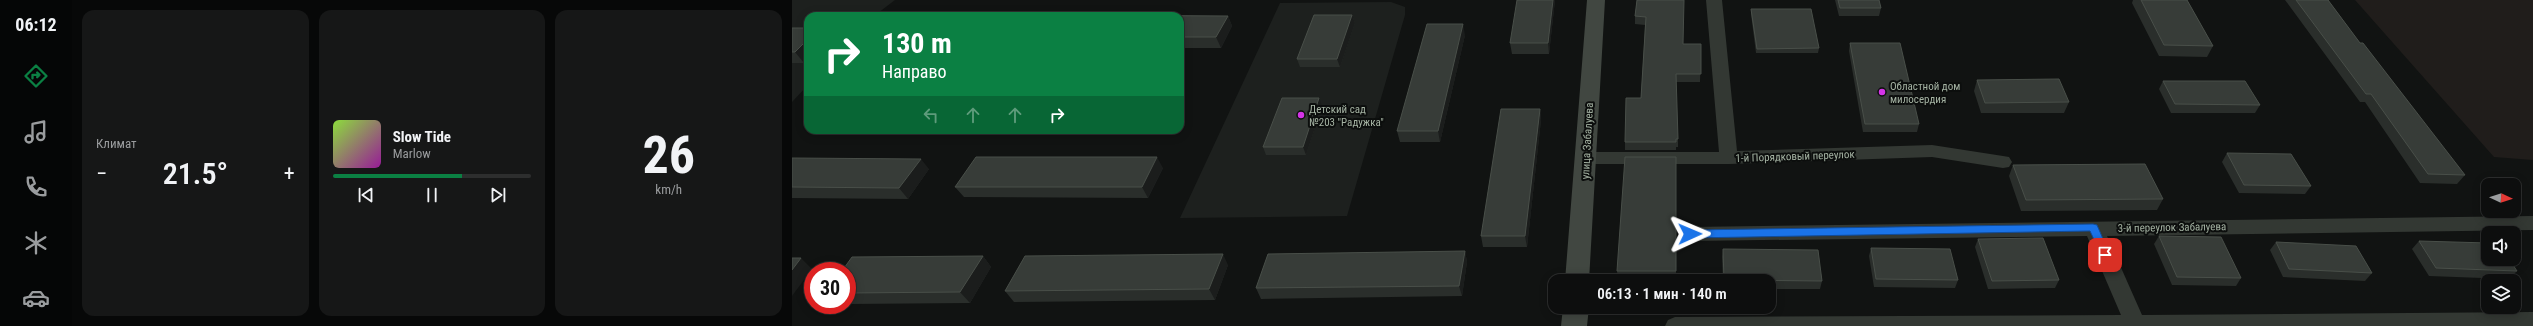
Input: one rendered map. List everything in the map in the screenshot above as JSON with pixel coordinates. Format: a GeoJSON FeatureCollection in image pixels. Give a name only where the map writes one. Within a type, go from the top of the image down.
{"type":"FeatureCollection","features":[{"type":"Feature","properties":{"kind":"street","name":"улица Забалуева"},"geometry":{"type":"LineString","coordinates":[[1578,274],[1596,0]]}},
{"type":"Feature","properties":{"kind":"street"},"geometry":{"type":"LineString","coordinates":[[1714,0],[1729,158]]}},
{"type":"Feature","properties":{"kind":"street","name":"1-й Порядковый переулок"},"geometry":{"type":"LineString","coordinates":[[1586,158],[1729,158],[1932,151],[2003,162]]}},
{"type":"Feature","properties":{"kind":"street","name":"3-й переулок Забалуева"},"geometry":{"type":"LineString","coordinates":[[1690,234],[2093,227],[2533,223]]}},
{"type":"Feature","properties":{"kind":"street"},"geometry":{"type":"LineString","coordinates":[[2093,227],[2135,323]]}},
{"type":"Feature","properties":{"kind":"street"},"geometry":{"type":"LineString","coordinates":[[1574,326],[1575,314]]}},
{"type":"Feature","properties":{"kind":"street"},"geometry":{"type":"LineString","coordinates":[[1675,326],[2533,321]]}},
{"type":"Feature","properties":{"kind":"shaded area"},"geometry":{"type":"Polygon","coordinates":[[[792,0],[895,0],[879,12],[804,12],[804,89],[792,102],[792,0]]]}},
{"type":"Feature","properties":{"kind":"shaded area"},"geometry":{"type":"Polygon","coordinates":[[[2355,0],[2533,0],[2533,160],[2494,157],[2355,0]]]}},
{"type":"Feature","properties":{"kind":"shaded area","name":"Детский сад №203 \"Радужка\""},"geometry":{"type":"Polygon","coordinates":[[[1391,2],[1405,7],[1405,15],[1347,216],[1180,218],[1280,3],[1391,2]]]}},
{"type":"Feature","properties":{"kind":"building"},"geometry":{"type":"Polygon","coordinates":[[[1517,0],[1553,0],[1548,43],[1510,43],[1517,0]]]}},
{"type":"Feature","properties":{"kind":"building"},"geometry":{"type":"Polygon","coordinates":[[[1637,0],[1684,0],[1683,44],[1701,44],[1701,74],[1676,74],[1678,139],[1676,139],[1676,142],[1625,142],[1626,98],[1641,98],[1646,17],[1635,16],[1637,0]]]}},
{"type":"Feature","properties":{"kind":"building"},"geometry":{"type":"Polygon","coordinates":[[[1838,0],[1879,0],[1881,8],[1840,8],[1838,0]]]}},
{"type":"Feature","properties":{"kind":"building"},"geometry":{"type":"Polygon","coordinates":[[[2141,0],[2187,0],[2213,46],[2164,45],[2141,0]]]}},
{"type":"Feature","properties":{"kind":"building"},"geometry":{"type":"Polygon","coordinates":[[[2296,0],[2328,0],[2360,43],[2363,43],[2465,175],[2428,174],[2371,94],[2366,94],[2296,0]]]}},
{"type":"Feature","properties":{"kind":"building"},"geometry":{"type":"Polygon","coordinates":[[[1751,9],[1811,9],[1819,48],[1757,49],[1751,9]]]}},
{"type":"Feature","properties":{"kind":"building"},"geometry":{"type":"Polygon","coordinates":[[[1314,15],[1352,15],[1337,59],[1297,59],[1314,15]]]}},
{"type":"Feature","properties":{"kind":"building"},"geometry":{"type":"Polygon","coordinates":[[[1184,16],[1228,16],[1216,37],[1184,37],[1184,16]]]}},
{"type":"Feature","properties":{"kind":"building"},"geometry":{"type":"Polygon","coordinates":[[[1427,24],[1463,24],[1438,131],[1397,131],[1427,24]]]}},
{"type":"Feature","properties":{"kind":"building"},"geometry":{"type":"Polygon","coordinates":[[[792,28],[804,28],[804,43],[795,52],[792,52],[792,28]]]}},
{"type":"Feature","properties":{"kind":"building","name":"Областной дом милосердия"},"geometry":{"type":"Polygon","coordinates":[[[1850,43],[1900,43],[1919,124],[1865,124],[1850,43]]]}},
{"type":"Feature","properties":{"kind":"building"},"geometry":{"type":"Polygon","coordinates":[[[2059,79],[2069,102],[1985,103],[1977,80],[2059,79]]]}},
{"type":"Feature","properties":{"kind":"building"},"geometry":{"type":"Polygon","coordinates":[[[2163,81],[2245,81],[2260,105],[2175,104],[2163,81]]]}},
{"type":"Feature","properties":{"kind":"building"},"geometry":{"type":"Polygon","coordinates":[[[1282,98],[1319,98],[1303,147],[1263,147],[1282,98]]]}},
{"type":"Feature","properties":{"kind":"building"},"geometry":{"type":"Polygon","coordinates":[[[1501,109],[1540,109],[1525,236],[1481,236],[1501,109]]]}},
{"type":"Feature","properties":{"kind":"building"},"geometry":{"type":"Polygon","coordinates":[[[2227,153],[2291,154],[2311,186],[2244,185],[2227,153]]]}},
{"type":"Feature","properties":{"kind":"building"},"geometry":{"type":"Polygon","coordinates":[[[976,157],[1157,157],[1142,187],[955,187],[976,157]]]}},
{"type":"Feature","properties":{"kind":"building"},"geometry":{"type":"Polygon","coordinates":[[[1625,157],[1676,157],[1676,271],[1617,271],[1625,157]]]}},
{"type":"Feature","properties":{"kind":"building"},"geometry":{"type":"Polygon","coordinates":[[[792,158],[921,159],[899,188],[792,187],[792,158]]]}},
{"type":"Feature","properties":{"kind":"building"},"geometry":{"type":"Polygon","coordinates":[[[2145,164],[2163,199],[2026,200],[2013,165],[2145,164]]]}},
{"type":"Feature","properties":{"kind":"building"},"geometry":{"type":"Polygon","coordinates":[[[2159,236],[2221,237],[2241,278],[2177,277],[2159,236]]]}},
{"type":"Feature","properties":{"kind":"building"},"geometry":{"type":"Polygon","coordinates":[[[2043,238],[2059,280],[1992,281],[1978,239],[2043,238]]]}},
{"type":"Feature","properties":{"kind":"building"},"geometry":{"type":"Polygon","coordinates":[[[2419,241],[2481,243],[2481,266],[2514,266],[2517,271],[2436,268],[2419,241]]]}},
{"type":"Feature","properties":{"kind":"building"},"geometry":{"type":"Polygon","coordinates":[[[2276,242],[2356,246],[2372,273],[2289,269],[2276,242]]]}},
{"type":"Feature","properties":{"kind":"building"},"geometry":{"type":"Polygon","coordinates":[[[1871,248],[1950,249],[1958,280],[1876,279],[1871,248]]]}},
{"type":"Feature","properties":{"kind":"building"},"geometry":{"type":"Polygon","coordinates":[[[1723,249],[1818,250],[1822,281],[1776,281],[1776,274],[1724,274],[1723,249]]]}},
{"type":"Feature","properties":{"kind":"building"},"geometry":{"type":"Polygon","coordinates":[[[1465,251],[1459,286],[1256,288],[1268,254],[1465,251]]]}},
{"type":"Feature","properties":{"kind":"building"},"geometry":{"type":"Polygon","coordinates":[[[1223,254],[1209,289],[1005,291],[1025,256],[1223,254]]]}},
{"type":"Feature","properties":{"kind":"building"},"geometry":{"type":"Polygon","coordinates":[[[983,256],[960,292],[856,293],[856,262],[848,262],[852,257],[983,256]]]}},
{"type":"Feature","properties":{"kind":"building"},"geometry":{"type":"Polygon","coordinates":[[[792,258],[801,258],[792,270],[792,258]]]}},
{"type":"Feature","properties":{"kind":"place","name":"Областной дом милосердия"},"geometry":{"type":"Point","coordinates":[1882,92]}},
{"type":"Feature","properties":{"kind":"place","name":"Детский сад №203 \"Радужка\""},"geometry":{"type":"Point","coordinates":[1301,115]}},
{"type":"Feature","properties":{"kind":"route"},"geometry":{"type":"LineString","coordinates":[[1690,234],[2093,227],[2105,255]]}}]}
